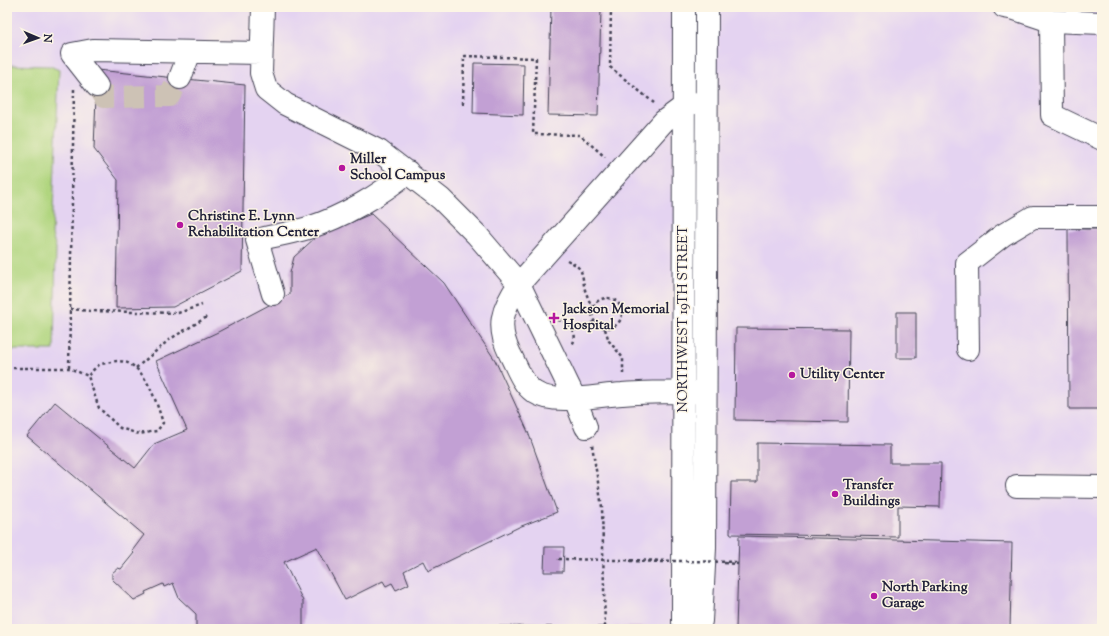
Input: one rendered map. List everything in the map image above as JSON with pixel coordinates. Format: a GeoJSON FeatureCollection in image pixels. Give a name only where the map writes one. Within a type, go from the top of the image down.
{"type":"FeatureCollection","features":[{"type":"Feature","properties":{"kind":"street"},"geometry":{"type":"LineString","coordinates":[[263,7],[261,54],[263,82],[266,89],[274,97],[320,123],[368,145],[408,172],[441,199],[460,218],[519,284],[575,398],[586,427]]}},
{"type":"Feature","properties":{"kind":"street","name":"NORTHWEST 19TH STREET"},"geometry":{"type":"LineString","coordinates":[[684,7],[683,107],[695,392],[705,556],[701,621],[697,629]]}},
{"type":"Feature","properties":{"kind":"street","name":"NORTHWEST 19TH STREET"},"geometry":{"type":"LineString","coordinates":[[688,629],[683,623],[708,98],[707,7]]}},
{"type":"Feature","properties":{"kind":"street"},"geometry":{"type":"LineString","coordinates":[[1004,7],[1015,9],[1051,22],[1102,23]]}},
{"type":"Feature","properties":{"kind":"street"},"geometry":{"type":"LineString","coordinates":[[1051,22],[1052,115],[1102,139]]}},
{"type":"Feature","properties":{"kind":"street"},"geometry":{"type":"LineString","coordinates":[[97,86],[72,54],[93,50],[261,54]]}},
{"type":"Feature","properties":{"kind":"street"},"geometry":{"type":"LineString","coordinates":[[180,78],[190,52]]}},
{"type":"Feature","properties":{"kind":"street"},"geometry":{"type":"LineString","coordinates":[[695,392],[622,394],[575,398],[552,398],[536,394],[528,388],[504,341],[503,319],[507,302],[519,284],[664,121],[683,107],[708,98]]}},
{"type":"Feature","properties":{"kind":"street"},"geometry":{"type":"LineString","coordinates":[[273,294],[256,240],[308,228],[371,199],[387,189],[408,172]]}},
{"type":"Feature","properties":{"kind":"street"},"geometry":{"type":"LineString","coordinates":[[968,349],[968,263],[1003,235],[1032,217],[1102,217]]}},
{"type":"Feature","properties":{"kind":"street"},"geometry":{"type":"LineString","coordinates":[[1017,486],[1102,487]]}},
{"type":"Feature","properties":{"kind":"path"},"geometry":{"type":"LineString","coordinates":[[611,7],[610,67],[657,105]]}},
{"type":"Feature","properties":{"kind":"path"},"geometry":{"type":"LineString","coordinates":[[462,104],[464,56],[536,58],[534,134],[580,135],[605,157]]}},
{"type":"Feature","properties":{"kind":"path"},"geometry":{"type":"LineString","coordinates":[[69,368],[74,87]]}},
{"type":"Feature","properties":{"kind":"path"},"geometry":{"type":"LineString","coordinates":[[564,258],[574,263],[581,270],[592,308],[592,317],[594,322],[601,328],[605,329],[615,327],[621,319],[622,309],[620,305],[612,299],[603,298],[598,300],[592,308]]}},
{"type":"Feature","properties":{"kind":"path"},"geometry":{"type":"LineString","coordinates":[[70,309],[91,312],[178,313],[202,305]]}},
{"type":"Feature","properties":{"kind":"path"},"geometry":{"type":"LineString","coordinates":[[136,368],[170,338],[208,317]]}},
{"type":"Feature","properties":{"kind":"path"},"geometry":{"type":"LineString","coordinates":[[555,319],[566,322],[574,330],[573,344],[568,349]]}},
{"type":"Feature","properties":{"kind":"path"},"geometry":{"type":"LineString","coordinates":[[574,330],[594,322]]}},
{"type":"Feature","properties":{"kind":"path"},"geometry":{"type":"LineString","coordinates":[[605,329],[609,341],[623,358],[622,376]]}},
{"type":"Feature","properties":{"kind":"path"},"geometry":{"type":"LineString","coordinates":[[7,368],[69,368],[88,376],[99,408],[120,428],[139,434],[157,431],[163,423],[155,398],[143,376],[136,368],[117,360],[100,364],[88,376]]}},
{"type":"Feature","properties":{"kind":"path"},"geometry":{"type":"LineString","coordinates":[[586,427],[594,452],[602,507],[605,629]]}},
{"type":"Feature","properties":{"kind":"path"},"geometry":{"type":"LineString","coordinates":[[559,560],[738,562]]}},
{"type":"Feature","properties":{"kind":"path"},"geometry":{"type":"LineString","coordinates":[[630,561],[676,562]]}},
{"type":"Feature","properties":{"kind":"shaded area","name":"Jackson Memorial Hospital"},"geometry":{"type":"Polygon","coordinates":[[[7,7],[1102,7],[1102,629],[7,629],[7,7]]]}},
{"type":"Feature","properties":{"kind":"green space"},"geometry":{"type":"Polygon","coordinates":[[[7,65],[50,66],[59,70],[52,235],[56,248],[54,350],[7,350],[7,65]]]}},
{"type":"Feature","properties":{"kind":"building"},"geometry":{"type":"Polygon","coordinates":[[[551,8],[601,9],[598,116],[548,115],[551,8]]]}},
{"type":"Feature","properties":{"kind":"building"},"geometry":{"type":"Polygon","coordinates":[[[474,63],[524,64],[523,115],[473,113],[474,63]]]}},
{"type":"Feature","properties":{"kind":"building","name":"Christine E. Lynn Rehabilitation Center"},"geometry":{"type":"Polygon","coordinates":[[[97,70],[245,85],[242,271],[173,307],[116,308],[118,180],[94,149],[97,70]]]}},
{"type":"Feature","properties":{"kind":"building"},"geometry":{"type":"Polygon","coordinates":[[[371,214],[444,283],[495,360],[528,432],[557,512],[519,527],[428,571],[423,561],[404,571],[409,584],[396,590],[392,583],[386,586],[383,581],[345,600],[317,547],[284,562],[303,601],[303,629],[196,629],[196,614],[179,598],[173,583],[164,587],[163,584],[145,592],[146,594],[134,600],[112,579],[112,573],[118,568],[121,569],[134,553],[132,551],[144,535],[27,436],[55,402],[135,468],[154,444],[187,430],[156,361],[218,332],[290,294],[290,273],[294,257],[316,237],[371,214]]]}},
{"type":"Feature","properties":{"kind":"building"},"geometry":{"type":"Polygon","coordinates":[[[1068,229],[1102,229],[1102,409],[1069,409],[1068,229]]]}},
{"type":"Feature","properties":{"kind":"building"},"geometry":{"type":"Polygon","coordinates":[[[897,312],[916,312],[916,358],[897,358],[897,312]]]}},
{"type":"Feature","properties":{"kind":"building","name":"Utility Center"},"geometry":{"type":"Polygon","coordinates":[[[736,328],[849,329],[848,422],[735,420],[736,328]]]}},
{"type":"Feature","properties":{"kind":"building","name":"Transfer Buildings"},"geometry":{"type":"Polygon","coordinates":[[[757,443],[890,445],[890,463],[941,463],[940,507],[898,506],[898,537],[730,534],[731,482],[757,482],[757,443]]]}},
{"type":"Feature","properties":{"kind":"building","name":"North Parking Garage"},"geometry":{"type":"Polygon","coordinates":[[[739,536],[1012,543],[1010,629],[736,629],[739,536]]]}},
{"type":"Feature","properties":{"kind":"building"},"geometry":{"type":"Polygon","coordinates":[[[545,547],[564,547],[563,572],[544,572],[545,547]]]}},
{"type":"Feature","properties":{"kind":"building"},"geometry":{"type":"Polygon","coordinates":[[[475,626],[608,627],[608,629],[475,629],[475,626]]]}},
{"type":"Feature","properties":{"kind":"building"},"geometry":{"type":"Polygon","coordinates":[[[615,627],[668,627],[667,629],[615,629],[615,627]]]}},
{"type":"Feature","properties":{"kind":"tunnel"},"geometry":{"type":"LineString","coordinates":[[97,86],[104,97],[169,96],[180,78]]}},
{"type":"Feature","properties":{"kind":"place","name":"Miller School Campus"},"geometry":{"type":"Point","coordinates":[342,168]}},
{"type":"Feature","properties":{"kind":"place","name":"Christine E. Lynn Rehabilitation Center"},"geometry":{"type":"Point","coordinates":[180,225]}},
{"type":"Feature","properties":{"kind":"place","name":"Jackson Memorial Hospital"},"geometry":{"type":"Point","coordinates":[554,318]}},
{"type":"Feature","properties":{"kind":"place","name":"Utility Center"},"geometry":{"type":"Point","coordinates":[792,375]}},
{"type":"Feature","properties":{"kind":"place","name":"Transfer Buildings"},"geometry":{"type":"Point","coordinates":[835,494]}},
{"type":"Feature","properties":{"kind":"place","name":"North Parking Garage"},"geometry":{"type":"Point","coordinates":[874,596]}}]}
